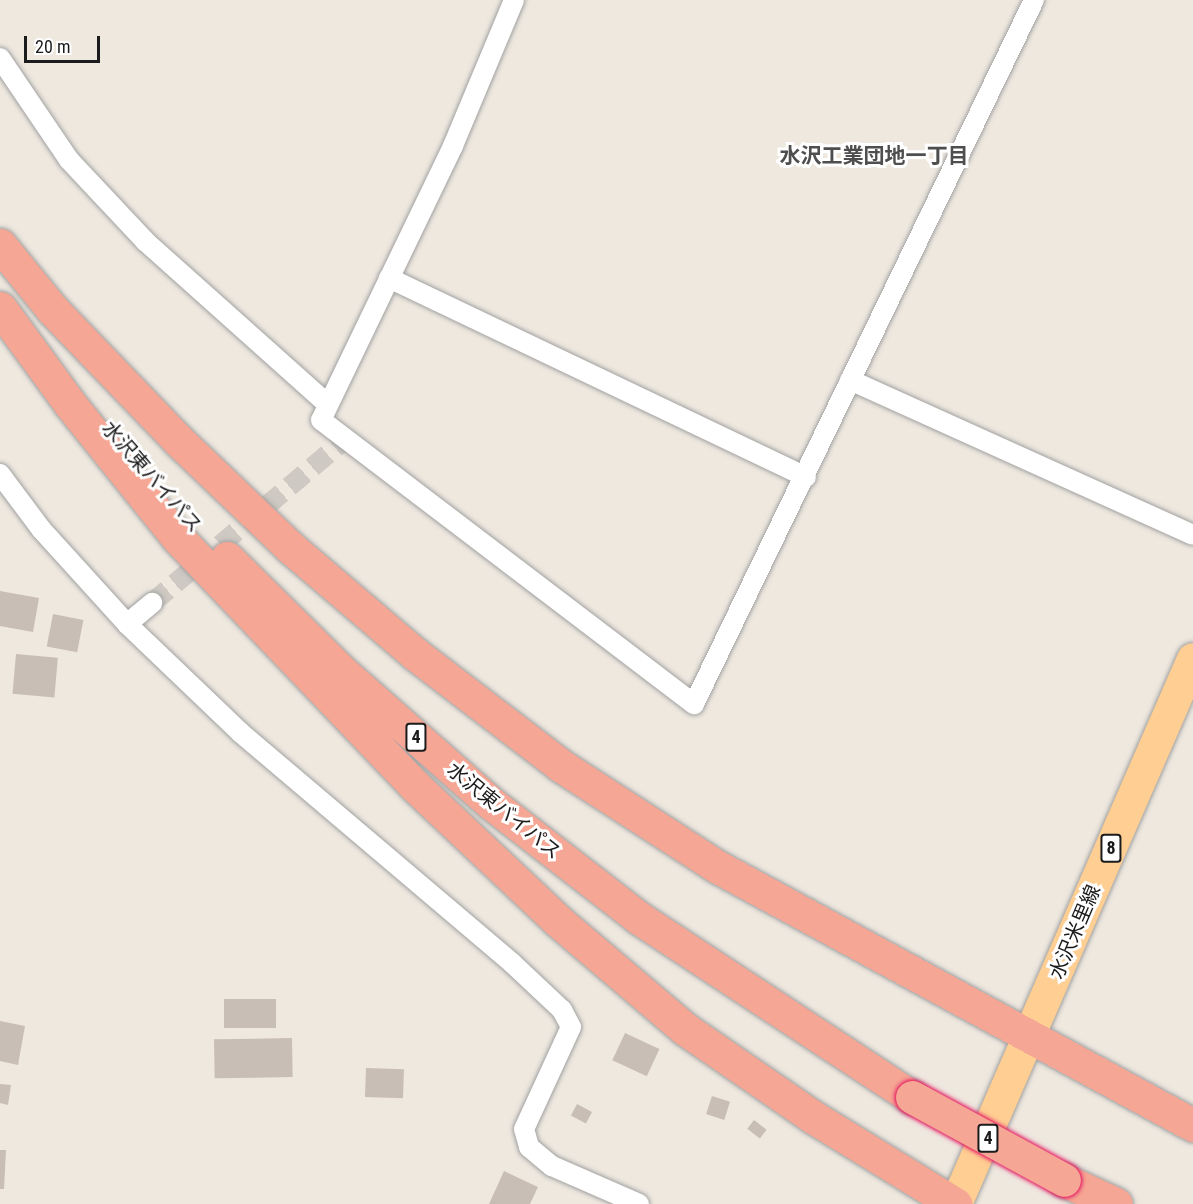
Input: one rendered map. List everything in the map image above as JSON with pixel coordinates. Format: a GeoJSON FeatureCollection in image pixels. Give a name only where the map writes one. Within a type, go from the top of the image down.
{"type":"FeatureCollection","features":[{"type":"Feature","properties":{"kind":"highway"},"geometry":{"type":"LineString","coordinates":[[0,245],[52,309],[179,441],[291,548],[415,654],[560,765],[716,866],[1193,1125]]}},
{"type":"Feature","properties":{"kind":"highway","name":"水沢東バイパス"},"geometry":{"type":"LineString","coordinates":[[0,288],[72,385],[200,532],[341,671],[492,804],[639,918],[912,1097],[1064,1180],[1116,1204]]}},
{"type":"Feature","properties":{"kind":"highway"},"geometry":{"type":"LineString","coordinates":[[0,308],[70,404],[177,537],[415,786],[507,873],[685,1029],[813,1117],[955,1204]]}},
{"type":"Feature","properties":{"kind":"main road","name":"水沢米里線"},"geometry":{"type":"LineString","coordinates":[[955,1204],[1193,659]]}},
{"type":"Feature","properties":{"kind":"street"},"geometry":{"type":"LineString","coordinates":[[514,0],[453,146],[321,420],[344,440],[694,705],[806,477],[850,380],[1034,0]]}},
{"type":"Feature","properties":{"kind":"street"},"geometry":{"type":"LineString","coordinates":[[0,58],[69,160],[123,216],[327,404]]}},
{"type":"Feature","properties":{"kind":"street"},"geometry":{"type":"LineString","coordinates":[[389,278],[806,477]]}},
{"type":"Feature","properties":{"kind":"street"},"geometry":{"type":"LineString","coordinates":[[850,380],[1193,535]]}},
{"type":"Feature","properties":{"kind":"street"},"geometry":{"type":"LineString","coordinates":[[0,474],[41,530],[127,624],[249,740],[512,963],[562,1010],[572,1027],[524,1128],[529,1148],[552,1166],[639,1204]]}},
{"type":"Feature","properties":{"kind":"street"},"geometry":{"type":"LineString","coordinates":[[127,624],[152,603]]}},
{"type":"Feature","properties":{"kind":"building"},"geometry":{"type":"Polygon","coordinates":[[[0,591],[39,598],[33,632],[0,626],[0,591]]]}},
{"type":"Feature","properties":{"kind":"building"},"geometry":{"type":"Polygon","coordinates":[[[53,614],[83,620],[77,652],[47,646],[53,614]]]}},
{"type":"Feature","properties":{"kind":"building"},"geometry":{"type":"Polygon","coordinates":[[[16,654],[58,658],[54,698],[13,694],[16,654]]]}},
{"type":"Feature","properties":{"kind":"building"},"geometry":{"type":"Polygon","coordinates":[[[224,999],[276,999],[276,1028],[224,1028],[224,999]]]}},
{"type":"Feature","properties":{"kind":"building"},"geometry":{"type":"Polygon","coordinates":[[[0,1021],[25,1026],[18,1065],[0,1061],[0,1021]]]}},
{"type":"Feature","properties":{"kind":"building"},"geometry":{"type":"Polygon","coordinates":[[[625,1033],[659,1049],[647,1076],[612,1060],[625,1033]]]}},
{"type":"Feature","properties":{"kind":"building"},"geometry":{"type":"Polygon","coordinates":[[[292,1038],[293,1077],[215,1078],[214,1039],[292,1038]]]}},
{"type":"Feature","properties":{"kind":"building"},"geometry":{"type":"Polygon","coordinates":[[[366,1068],[404,1069],[403,1098],[365,1097],[366,1068]]]}},
{"type":"Feature","properties":{"kind":"building"},"geometry":{"type":"Polygon","coordinates":[[[0,1084],[11,1085],[8,1105],[0,1103],[0,1084]]]}},
{"type":"Feature","properties":{"kind":"building"},"geometry":{"type":"Polygon","coordinates":[[[712,1096],[730,1102],[724,1120],[706,1114],[712,1096]]]}},
{"type":"Feature","properties":{"kind":"building"},"geometry":{"type":"Polygon","coordinates":[[[577,1104],[592,1112],[586,1123],[571,1115],[577,1104]]]}},
{"type":"Feature","properties":{"kind":"building"},"geometry":{"type":"Polygon","coordinates":[[[754,1120],[767,1130],[760,1139],[747,1129],[754,1120]]]}},
{"type":"Feature","properties":{"kind":"building"},"geometry":{"type":"Polygon","coordinates":[[[0,1150],[6,1150],[4,1189],[0,1189],[0,1150]]]}},
{"type":"Feature","properties":{"kind":"building"},"geometry":{"type":"Polygon","coordinates":[[[504,1171],[538,1187],[530,1204],[489,1204],[504,1171]]]}},
{"type":"Feature","properties":{"kind":"tunnel"},"geometry":{"type":"LineString","coordinates":[[152,603],[344,440]]}},
{"type":"Feature","properties":{"kind":"district","name":"水沢工業団地一丁目"},"geometry":{"type":"Point","coordinates":[874,156]}}]}
